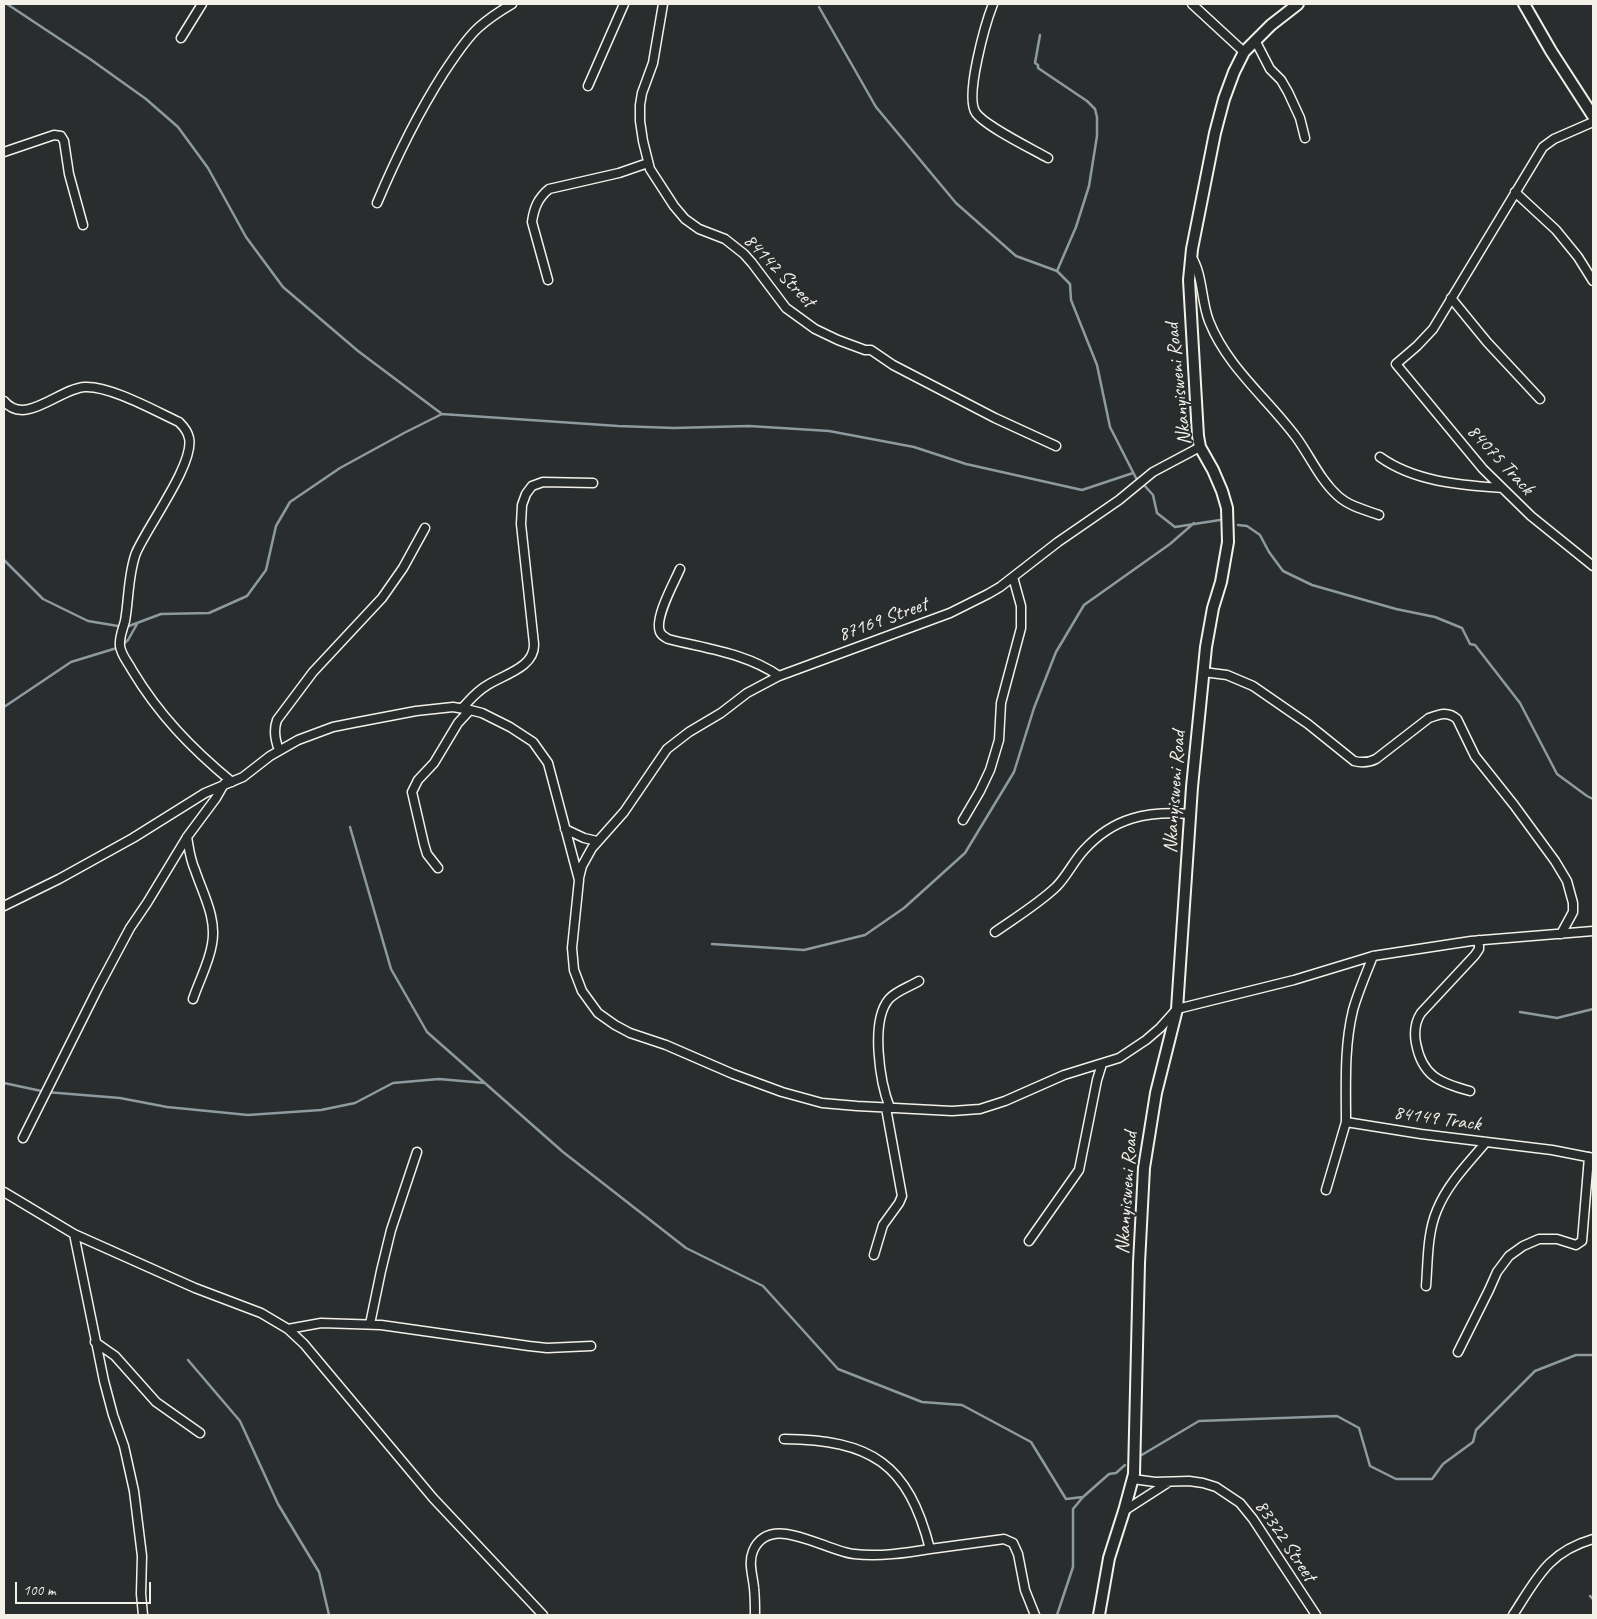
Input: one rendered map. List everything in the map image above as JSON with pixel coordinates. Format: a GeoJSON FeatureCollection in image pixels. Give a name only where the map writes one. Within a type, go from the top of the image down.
{"type":"FeatureCollection","features":[{"type":"Feature","properties":{"kind":"street"},"geometry":{"type":"LineString","coordinates":[[181,38],[202,4]]}},
{"type":"Feature","properties":{"kind":"street"},"geometry":{"type":"LineString","coordinates":[[377,203],[389,173],[420,112],[450,64],[477,29],[512,4]]}},
{"type":"Feature","properties":{"kind":"street"},"geometry":{"type":"LineString","coordinates":[[588,86],[624,4]]}},
{"type":"Feature","properties":{"kind":"street","name":"84142 Street"},"geometry":{"type":"LineString","coordinates":[[664,4],[655,55],[640,105],[642,141],[648,163],[661,186],[685,219],[699,229],[725,239],[744,254],[786,308],[815,329],[838,340],[865,350],[871,350],[893,365],[995,418],[1056,446]]}},
{"type":"Feature","properties":{"kind":"street"},"geometry":{"type":"LineString","coordinates":[[993,4],[973,84],[973,108],[978,116],[996,128],[1048,158]]}},
{"type":"Feature","properties":{"kind":"street"},"geometry":{"type":"LineString","coordinates":[[1192,4],[1244,52]]}},
{"type":"Feature","properties":{"kind":"street","name":"Nkanyisweni Road"},"geometry":{"type":"LineString","coordinates":[[1099,1615],[1109,1558],[1133,1480],[1144,1168],[1156,1093],[1177,1008],[1190,814],[1203,672],[1213,608],[1226,558],[1229,529],[1227,508],[1222,491],[1200,447],[1196,420],[1189,303],[1191,256],[1215,133],[1231,81],[1244,52],[1255,40],[1298,4]]}},
{"type":"Feature","properties":{"kind":"street"},"geometry":{"type":"LineString","coordinates":[[1524,4],[1551,51],[1593,116]]}},
{"type":"Feature","properties":{"kind":"street"},"geometry":{"type":"LineString","coordinates":[[1255,40],[1270,69],[1281,80],[1288,92],[1300,118],[1305,138]]}},
{"type":"Feature","properties":{"kind":"street"},"geometry":{"type":"LineString","coordinates":[[1540,399],[1487,342],[1451,298],[1543,147],[1554,139],[1593,122]]}},
{"type":"Feature","properties":{"kind":"street"},"geometry":{"type":"LineString","coordinates":[[4,152],[54,135],[61,136],[64,141],[69,174],[83,225]]}},
{"type":"Feature","properties":{"kind":"street"},"geometry":{"type":"LineString","coordinates":[[548,280],[532,222],[535,207],[542,194],[549,189],[619,174],[648,163]]}},
{"type":"Feature","properties":{"kind":"street"},"geometry":{"type":"LineString","coordinates":[[1515,192],[1556,230],[1578,257],[1593,281]]}},
{"type":"Feature","properties":{"kind":"street"},"geometry":{"type":"LineString","coordinates":[[1191,256],[1196,263],[1202,299],[1209,321],[1226,352],[1252,388],[1285,423],[1336,494],[1353,506],[1379,515]]}},
{"type":"Feature","properties":{"kind":"street","name":"84075 Track"},"geometry":{"type":"LineString","coordinates":[[1451,298],[1426,338],[1396,364],[1483,469],[1531,516],[1593,566]]}},
{"type":"Feature","properties":{"kind":"street"},"geometry":{"type":"LineString","coordinates":[[4,401],[10,406],[24,410],[41,406],[72,389],[85,386],[100,388],[179,422],[184,427],[189,438],[189,451],[183,468],[135,555],[120,646],[124,657],[147,695],[196,752],[228,783]]}},
{"type":"Feature","properties":{"kind":"street","name":"87169 Street"},"geometry":{"type":"LineString","coordinates":[[579,880],[582,866],[597,841],[624,812],[661,756],[674,742],[747,693],[780,676],[950,613],[988,594],[1113,504],[1153,472],[1200,447]]}},
{"type":"Feature","properties":{"kind":"street"},"geometry":{"type":"LineString","coordinates":[[1380,457],[1397,467],[1438,481],[1502,488]]}},
{"type":"Feature","properties":{"kind":"street"},"geometry":{"type":"LineString","coordinates":[[438,868],[427,854],[412,792],[418,780],[434,763],[475,694],[524,665],[533,654],[534,644],[521,524],[522,504],[526,494],[532,486],[543,482],[594,483]]}},
{"type":"Feature","properties":{"kind":"street"},"geometry":{"type":"LineString","coordinates":[[279,750],[274,734],[274,726],[277,720],[313,672],[382,598],[403,568],[425,528]]}},
{"type":"Feature","properties":{"kind":"street"},"geometry":{"type":"LineString","coordinates":[[680,569],[660,616],[658,625],[662,636],[668,640],[752,660],[780,676]]}},
{"type":"Feature","properties":{"kind":"street"},"geometry":{"type":"LineString","coordinates":[[963,820],[977,800],[990,770],[999,740],[1001,703],[1021,628],[1021,606],[1013,577]]}},
{"type":"Feature","properties":{"kind":"street"},"geometry":{"type":"LineString","coordinates":[[1203,672],[1228,675],[1254,686],[1308,724],[1354,761],[1361,763],[1376,759],[1429,718],[1447,713],[1452,715],[1457,719],[1475,756],[1520,813],[1564,876],[1572,894],[1573,912],[1561,934]]}},
{"type":"Feature","properties":{"kind":"street"},"geometry":{"type":"LineString","coordinates":[[4,906],[64,876],[132,838],[205,793],[243,777],[279,750],[312,734],[346,724],[416,711],[466,709],[491,717],[510,727],[538,748],[548,763],[579,880],[572,948],[574,970],[582,991],[589,1002],[608,1021],[623,1030],[666,1045],[733,1074],[806,1100],[888,1108],[952,1110],[980,1108],[1005,1101],[1052,1080],[1119,1058],[1134,1049],[1160,1028],[1177,1008],[1294,980],[1373,956],[1479,940],[1593,931]]}},
{"type":"Feature","properties":{"kind":"street"},"geometry":{"type":"LineString","coordinates":[[24,1138],[98,988],[130,928],[187,836],[228,783]]}},
{"type":"Feature","properties":{"kind":"street"},"geometry":{"type":"LineString","coordinates":[[995,932],[1055,888],[1084,850],[1108,829],[1118,823],[1142,815],[1190,814]]}},
{"type":"Feature","properties":{"kind":"street"},"geometry":{"type":"LineString","coordinates":[[565,829],[584,838],[597,841]]}},
{"type":"Feature","properties":{"kind":"street"},"geometry":{"type":"LineString","coordinates":[[187,836],[189,852],[207,901],[213,924],[212,944],[192,999]]}},
{"type":"Feature","properties":{"kind":"street"},"geometry":{"type":"LineString","coordinates":[[1470,1091],[1442,1082],[1432,1075],[1423,1064],[1417,1049],[1416,1030],[1417,1020],[1421,1013],[1475,955],[1479,949],[1479,940]]}},
{"type":"Feature","properties":{"kind":"street"},"geometry":{"type":"LineString","coordinates":[[1326,1190],[1346,1122],[1347,1064],[1353,1009],[1373,956]]}},
{"type":"Feature","properties":{"kind":"street"},"geometry":{"type":"LineString","coordinates":[[874,1255],[883,1225],[902,1196],[888,1108],[880,1073],[878,1047],[883,1012],[887,1001],[919,981]]}},
{"type":"Feature","properties":{"kind":"street"},"geometry":{"type":"LineString","coordinates":[[1029,1241],[1079,1170],[1102,1064]]}},
{"type":"Feature","properties":{"kind":"street","name":"84149 Track"},"geometry":{"type":"LineString","coordinates":[[1346,1122],[1591,1157]]}},
{"type":"Feature","properties":{"kind":"street"},"geometry":{"type":"LineString","coordinates":[[1426,1286],[1432,1229],[1436,1211],[1457,1175],[1486,1142]]}},
{"type":"Feature","properties":{"kind":"street"},"geometry":{"type":"LineString","coordinates":[[370,1324],[391,1230],[417,1152]]}},
{"type":"Feature","properties":{"kind":"street"},"geometry":{"type":"LineString","coordinates":[[1458,1352],[1497,1272],[1509,1256],[1523,1246],[1539,1239],[1556,1239],[1576,1245],[1582,1241],[1591,1157]]}},
{"type":"Feature","properties":{"kind":"street"},"geometry":{"type":"LineString","coordinates":[[4,1192],[74,1234],[195,1288],[261,1314],[288,1329],[304,1344],[433,1498],[543,1615]]}},
{"type":"Feature","properties":{"kind":"street"},"geometry":{"type":"LineString","coordinates":[[74,1234],[110,1408],[124,1446],[134,1491],[142,1556],[141,1594],[143,1615]]}},
{"type":"Feature","properties":{"kind":"street"},"geometry":{"type":"LineString","coordinates":[[288,1329],[321,1322],[370,1324],[547,1348],[591,1346]]}},
{"type":"Feature","properties":{"kind":"street"},"geometry":{"type":"LineString","coordinates":[[95,1342],[115,1356],[156,1402],[200,1433]]}},
{"type":"Feature","properties":{"kind":"street"},"geometry":{"type":"LineString","coordinates":[[784,1439],[813,1440],[851,1446],[883,1463],[898,1478],[913,1500],[924,1526],[930,1549]]}},
{"type":"Feature","properties":{"kind":"street","name":"83322 Street"},"geometry":{"type":"LineString","coordinates":[[1133,1480],[1203,1483],[1216,1487],[1240,1503],[1253,1519],[1316,1615]]}},
{"type":"Feature","properties":{"kind":"street"},"geometry":{"type":"LineString","coordinates":[[1124,1511],[1170,1481]]}},
{"type":"Feature","properties":{"kind":"street"},"geometry":{"type":"LineString","coordinates":[[755,1615],[754,1588],[750,1562],[754,1550],[761,1540],[773,1534],[786,1533],[798,1535],[842,1553],[855,1555],[915,1552],[1009,1540],[1016,1547],[1025,1590],[1035,1615]]}},
{"type":"Feature","properties":{"kind":"street"},"geometry":{"type":"LineString","coordinates":[[1513,1615],[1534,1581],[1556,1556],[1569,1548],[1593,1539]]}},
{"type":"Feature","properties":{"kind":"waterway"},"geometry":{"type":"LineString","coordinates":[[7,4],[146,99],[178,127],[208,168],[246,237],[283,287],[358,351],[442,414]]}},
{"type":"Feature","properties":{"kind":"waterway"},"geometry":{"type":"LineString","coordinates":[[819,7],[876,107],[956,203],[1016,256],[1057,271]]}},
{"type":"Feature","properties":{"kind":"waterway"},"geometry":{"type":"LineString","coordinates":[[1040,35],[1035,63],[1038,65],[1038,68],[1087,101],[1095,109],[1097,117],[1097,136],[1089,186],[1076,227],[1057,271],[1070,284],[1071,300],[1097,365],[1110,427],[1136,478]]}},
{"type":"Feature","properties":{"kind":"waterway"},"geometry":{"type":"LineString","coordinates":[[129,626],[161,614],[209,613],[247,596],[266,570],[276,526],[290,502],[340,468],[442,414],[618,426],[674,428],[749,426],[829,431],[914,447],[966,464],[1082,490],[1133,473]]}},
{"type":"Feature","properties":{"kind":"waterway"},"geometry":{"type":"LineString","coordinates":[[1144,485],[1153,495],[1157,513],[1175,527],[1220,520]]}},
{"type":"Feature","properties":{"kind":"waterway"},"geometry":{"type":"LineString","coordinates":[[712,944],[804,950],[865,935],[904,908],[965,853],[1014,772],[1034,708],[1056,652],[1084,605],[1170,544],[1194,523]]}},
{"type":"Feature","properties":{"kind":"waterway"},"geometry":{"type":"LineString","coordinates":[[1238,525],[1247,526],[1260,535],[1269,552],[1283,571],[1312,585],[1396,609],[1435,617],[1462,628],[1470,644],[1475,645],[1520,703],[1557,774],[1593,799]]}},
{"type":"Feature","properties":{"kind":"waterway"},"geometry":{"type":"LineString","coordinates":[[4,560],[43,599],[88,621],[118,626]]}},
{"type":"Feature","properties":{"kind":"waterway"},"geometry":{"type":"LineString","coordinates":[[4,707],[71,662],[120,647],[128,640],[137,624]]}},
{"type":"Feature","properties":{"kind":"waterway"},"geometry":{"type":"LineString","coordinates":[[350,827],[391,969],[427,1032],[563,1152],[686,1248],[763,1286],[838,1369],[922,1402],[962,1405],[1031,1442],[1066,1499],[1083,1497]]}},
{"type":"Feature","properties":{"kind":"waterway"},"geometry":{"type":"LineString","coordinates":[[1520,1012],[1557,1018],[1593,1009]]}},
{"type":"Feature","properties":{"kind":"waterway"},"geometry":{"type":"LineString","coordinates":[[4,1083],[46,1092],[120,1098],[167,1107],[248,1115],[321,1110],[355,1103],[393,1083],[439,1079],[485,1083]]}},
{"type":"Feature","properties":{"kind":"waterway"},"geometry":{"type":"LineString","coordinates":[[1140,1456],[1199,1421],[1337,1416],[1359,1428],[1370,1466],[1396,1479],[1432,1479],[1443,1464],[1473,1442],[1476,1430],[1535,1371],[1576,1355],[1593,1355]]}},
{"type":"Feature","properties":{"kind":"waterway"},"geometry":{"type":"LineString","coordinates":[[188,1360],[240,1421],[278,1504],[319,1572],[329,1615]]}},
{"type":"Feature","properties":{"kind":"waterway"},"geometry":{"type":"LineString","coordinates":[[1057,1615],[1073,1567],[1073,1509],[1083,1497],[1109,1474],[1116,1473],[1125,1465]]}},
{"type":"Feature","properties":{"kind":"waterway"},"geometry":{"type":"LineString","coordinates":[[1590,1596],[1593,1599]]}}]}
